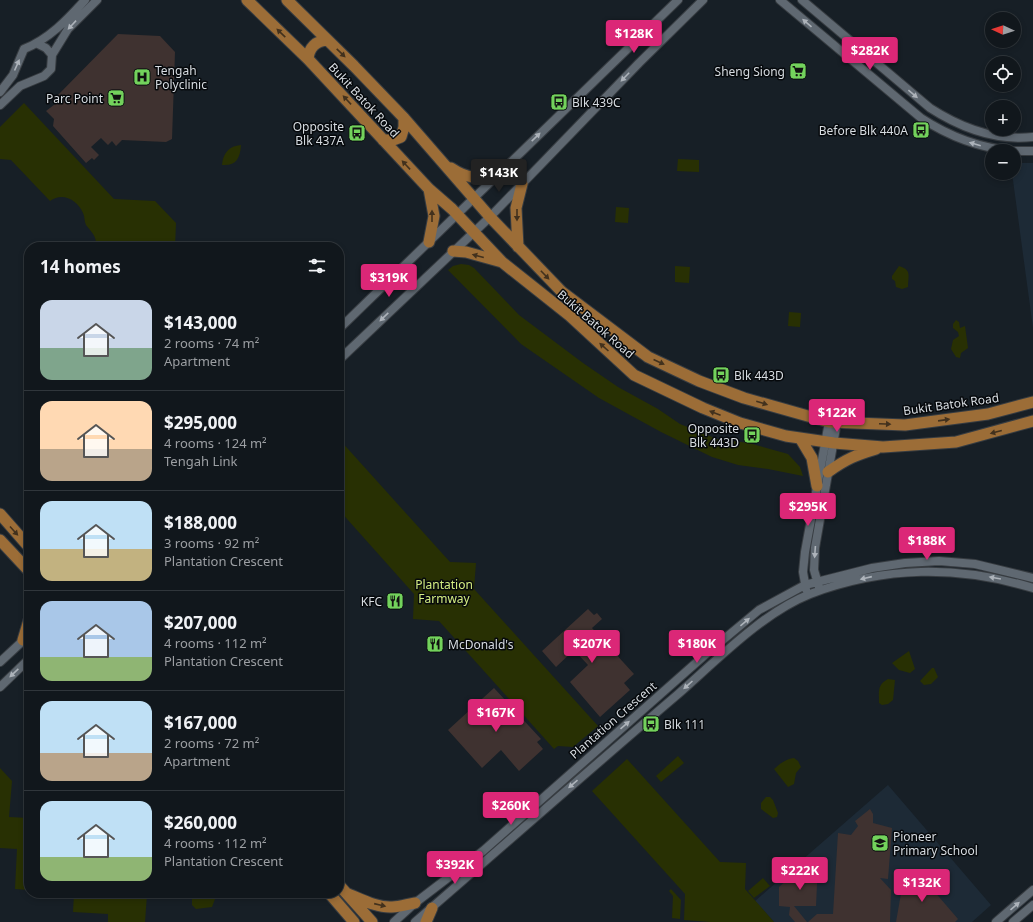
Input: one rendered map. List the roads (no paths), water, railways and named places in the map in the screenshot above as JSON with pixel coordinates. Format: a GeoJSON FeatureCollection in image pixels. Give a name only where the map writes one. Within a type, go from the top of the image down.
{"type":"FeatureCollection","features":[{"type":"Feature","properties":{"kind":"main road","name":"Bukit Batok Road"},"geometry":{"type":"LineString","coordinates":[[247,0],[308,59],[429,190],[457,215],[502,262],[570,316],[634,375],[732,420],[786,436],[830,442],[883,447],[956,442],[1033,421]]}},
{"type":"Feature","properties":{"kind":"main road","name":"Bukit Batok Road"},"geometry":{"type":"LineString","coordinates":[[287,0],[404,118],[490,217],[562,292],[648,357],[699,381],[744,398],[833,422],[905,425],[988,414],[1033,402]]}},
{"type":"Feature","properties":{"kind":"main road"},"geometry":{"type":"LineString","coordinates":[[308,59],[308,53],[313,45],[320,41],[328,40]]}},
{"type":"Feature","properties":{"kind":"main road"},"geometry":{"type":"LineString","coordinates":[[383,140],[393,140],[401,137],[404,127],[404,118]]}},
{"type":"Feature","properties":{"kind":"main road"},"geometry":{"type":"LineString","coordinates":[[443,164],[460,174],[469,177],[476,178],[498,174]]}},
{"type":"Feature","properties":{"kind":"main road"},"geometry":{"type":"LineString","coordinates":[[518,247],[516,208],[522,184]]}},
{"type":"Feature","properties":{"kind":"main road"},"geometry":{"type":"LineString","coordinates":[[429,190],[434,216],[429,242]]}},
{"type":"Feature","properties":{"kind":"main road"},"geometry":{"type":"LineString","coordinates":[[452,251],[466,252],[502,262]]}},
{"type":"Feature","properties":{"kind":"main road"},"geometry":{"type":"LineString","coordinates":[[800,438],[812,458],[817,486]]}},
{"type":"Feature","properties":{"kind":"main road"},"geometry":{"type":"LineString","coordinates":[[828,472],[843,461],[855,455],[883,447]]}},
{"type":"Feature","properties":{"kind":"main road"},"geometry":{"type":"LineString","coordinates":[[0,514],[24,541]]}},
{"type":"Feature","properties":{"kind":"main road"},"geometry":{"type":"LineString","coordinates":[[0,540],[24,566]]}},
{"type":"Feature","properties":{"kind":"main road"},"geometry":{"type":"LineString","coordinates":[[344,890],[371,903],[385,907],[415,903]]}},
{"type":"Feature","properties":{"kind":"main road"},"geometry":{"type":"LineString","coordinates":[[344,890],[372,922]]}},
{"type":"Feature","properties":{"kind":"main road"},"geometry":{"type":"LineString","coordinates":[[334,898],[354,922]]}},
{"type":"Feature","properties":{"kind":"main road"},"geometry":{"type":"LineString","coordinates":[[342,907],[344,922]]}},
{"type":"Feature","properties":{"kind":"main road"},"geometry":{"type":"LineString","coordinates":[[426,922],[432,908]]}},
{"type":"Feature","properties":{"kind":"street"},"geometry":{"type":"LineString","coordinates":[[0,92],[13,75],[24,49],[38,44],[63,24],[85,0]]}},
{"type":"Feature","properties":{"kind":"street"},"geometry":{"type":"LineString","coordinates":[[0,104],[20,86],[44,76],[51,69],[52,55],[68,29],[97,0]]}},
{"type":"Feature","properties":{"kind":"street"},"geometry":{"type":"LineString","coordinates":[[344,325],[678,0]]}},
{"type":"Feature","properties":{"kind":"street"},"geometry":{"type":"LineString","coordinates":[[344,355],[452,251],[490,217],[639,63],[703,0]]}},
{"type":"Feature","properties":{"kind":"street"},"geometry":{"type":"LineString","coordinates":[[780,0],[921,118],[941,131],[961,140],[985,146]]}},
{"type":"Feature","properties":{"kind":"street"},"geometry":{"type":"LineString","coordinates":[[802,0],[930,108],[944,117],[960,125],[990,135],[1033,137]]}},
{"type":"Feature","properties":{"kind":"street"},"geometry":{"type":"LineString","coordinates":[[38,44],[46,48],[52,55]]}},
{"type":"Feature","properties":{"kind":"street"},"geometry":{"type":"LineString","coordinates":[[1021,151],[1033,151]]}},
{"type":"Feature","properties":{"kind":"street"},"geometry":{"type":"LineString","coordinates":[[821,591],[814,570],[815,548],[828,472],[833,422]]}},
{"type":"Feature","properties":{"kind":"street"},"geometry":{"type":"LineString","coordinates":[[809,595],[805,585],[803,572],[805,552],[817,486],[830,442]]}},
{"type":"Feature","properties":{"kind":"street","name":"Plantation Crescent"},"geometry":{"type":"LineString","coordinates":[[394,922],[415,903],[483,851],[706,654],[759,610],[805,585],[872,568],[905,563],[939,561],[975,564],[1033,578]]}},
{"type":"Feature","properties":{"kind":"street","name":"Plantation Crescent"},"geometry":{"type":"LineString","coordinates":[[416,922],[714,662],[772,615],[809,595],[842,584],[874,576],[906,572],[938,571],[972,574],[1000,579],[1033,588]]}},
{"type":"Feature","properties":{"kind":"street"},"geometry":{"type":"LineString","coordinates":[[0,662],[24,639]]}},
{"type":"Feature","properties":{"kind":"street"},"geometry":{"type":"LineString","coordinates":[[706,654],[711,656],[714,662]]}},
{"type":"Feature","properties":{"kind":"street"},"geometry":{"type":"LineString","coordinates":[[0,687],[24,665]]}},
{"type":"Feature","properties":{"kind":"street"},"geometry":{"type":"LineString","coordinates":[[996,922],[1033,890]]}},
{"type":"Feature","properties":{"kind":"street"},"geometry":{"type":"LineString","coordinates":[[1013,922],[1033,905]]}},
{"type":"Feature","properties":{"kind":"place","name":"Sheng Siong"},"geometry":{"type":"Point","coordinates":[798,71]}},
{"type":"Feature","properties":{"kind":"place","name":"Tengah Polyclinic"},"geometry":{"type":"Point","coordinates":[142,77]}},
{"type":"Feature","properties":{"kind":"place","name":"Parc Point"},"geometry":{"type":"Point","coordinates":[116,98]}},
{"type":"Feature","properties":{"kind":"place","name":"Blk 439C"},"geometry":{"type":"Point","coordinates":[559,102]}},
{"type":"Feature","properties":{"kind":"place","name":"Before Blk 440A"},"geometry":{"type":"Point","coordinates":[921,130]}},
{"type":"Feature","properties":{"kind":"place","name":"Opposite Blk 437A"},"geometry":{"type":"Point","coordinates":[357,133]}},
{"type":"Feature","properties":{"kind":"place","name":"Blk 443D"},"geometry":{"type":"Point","coordinates":[721,375]}},
{"type":"Feature","properties":{"kind":"place","name":"Opposite Blk 443D"},"geometry":{"type":"Point","coordinates":[752,435]}},
{"type":"Feature","properties":{"kind":"place","name":"KFC"},"geometry":{"type":"Point","coordinates":[395,601]}},
{"type":"Feature","properties":{"kind":"place","name":"McDonald's"},"geometry":{"type":"Point","coordinates":[435,644]}},
{"type":"Feature","properties":{"kind":"place","name":"Blk 111"},"geometry":{"type":"Point","coordinates":[651,724]}},
{"type":"Feature","properties":{"kind":"place","name":"Pioneer Primary School"},"geometry":{"type":"Point","coordinates":[880,843]}},
{"type":"Feature","properties":{"kind":"park label","name":"Plantation Farmway"},"geometry":{"type":"Point","coordinates":[444,591]}}]}
